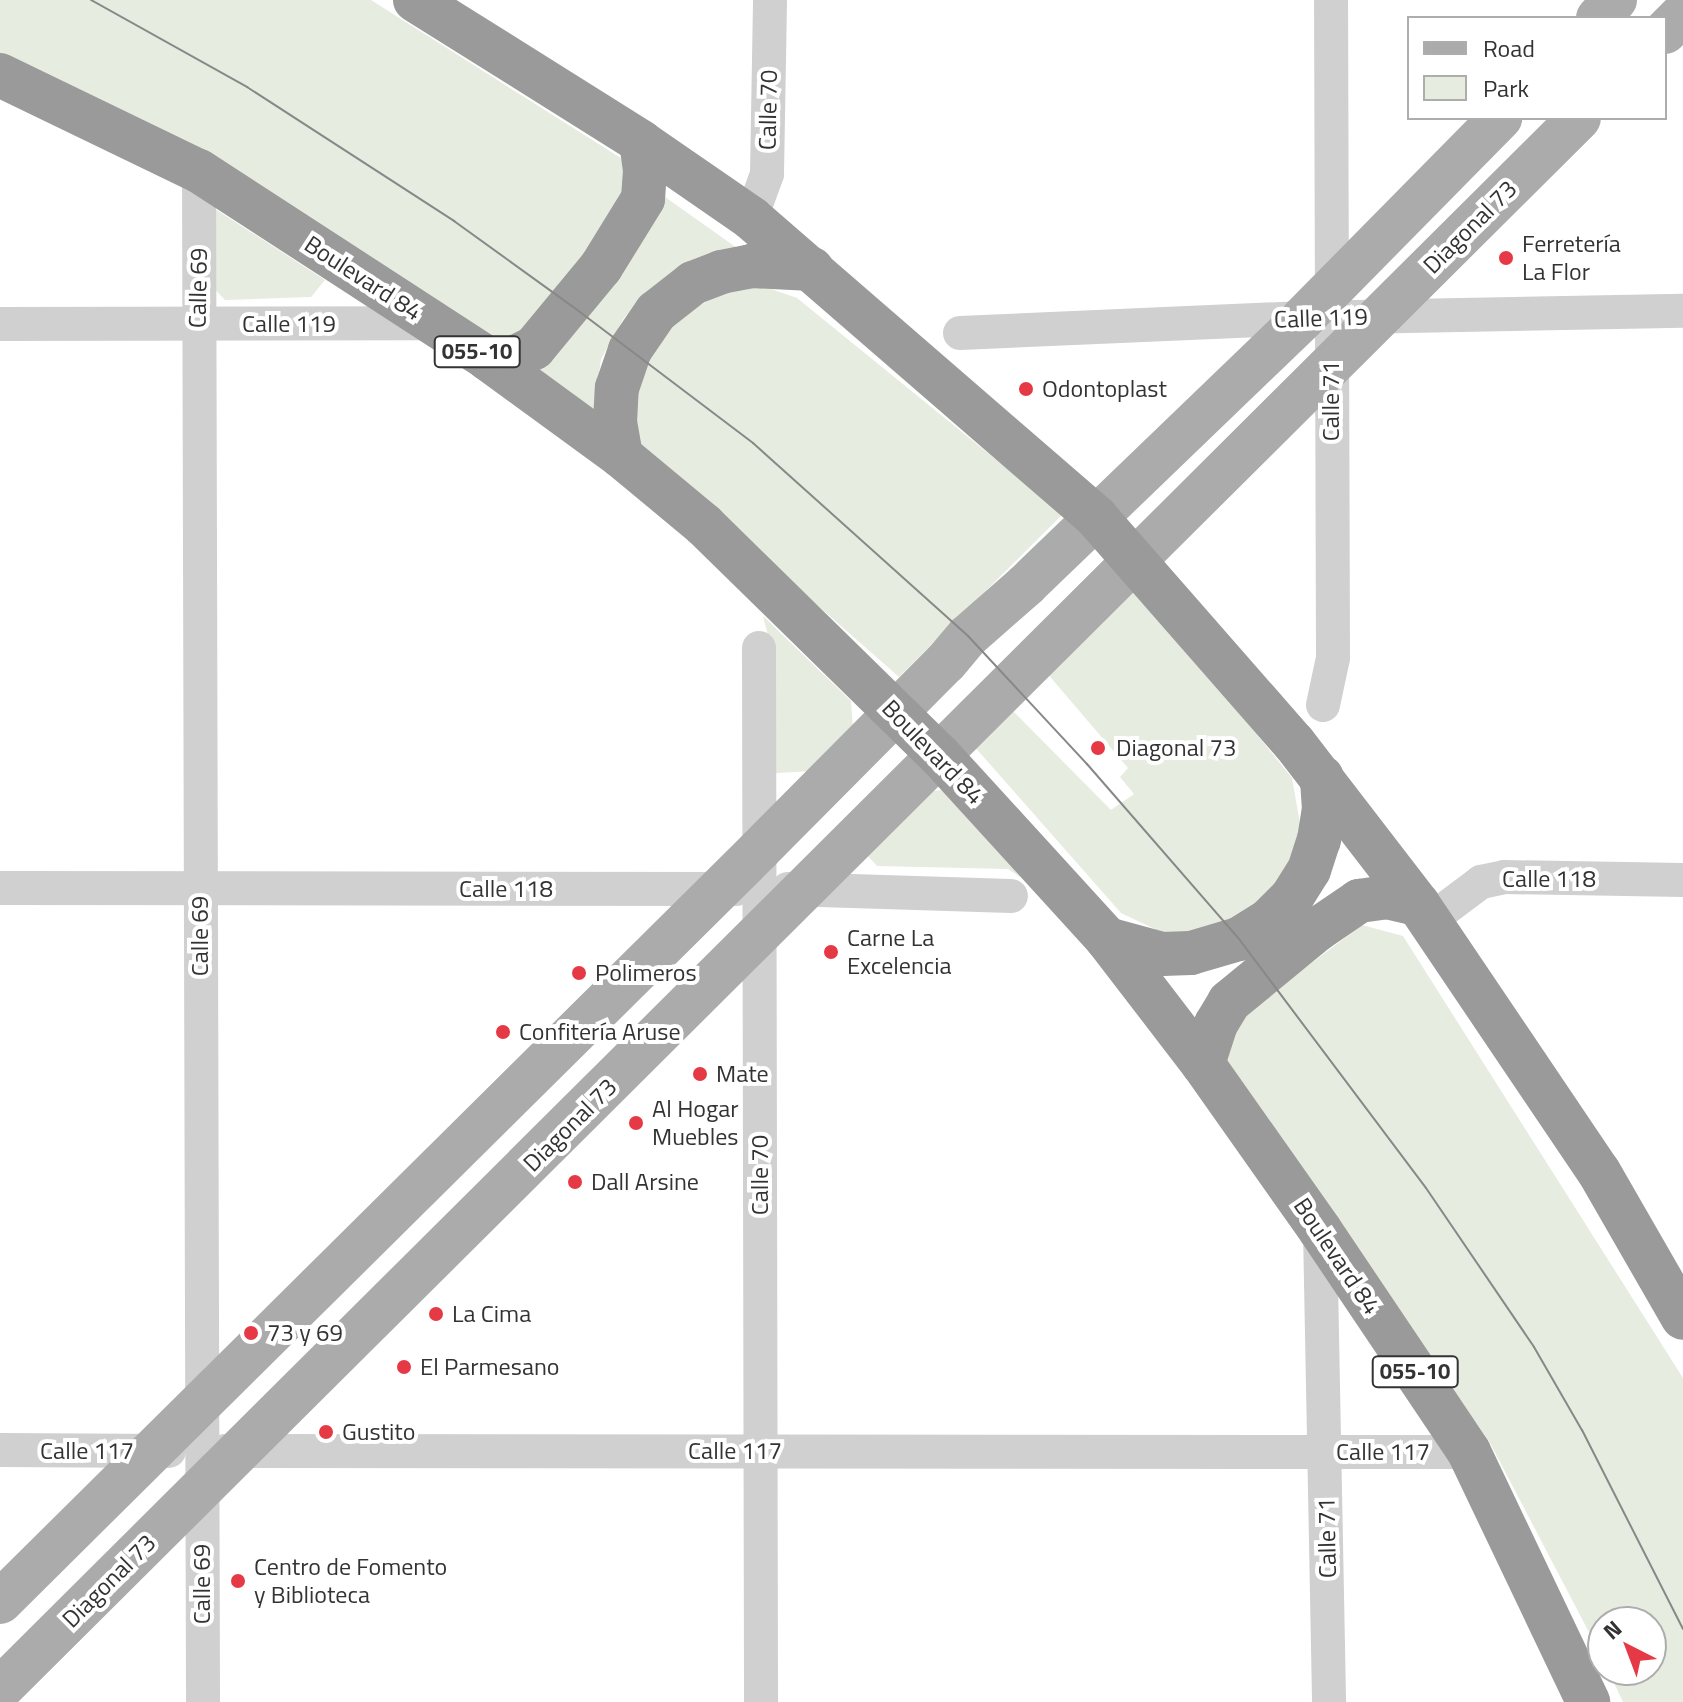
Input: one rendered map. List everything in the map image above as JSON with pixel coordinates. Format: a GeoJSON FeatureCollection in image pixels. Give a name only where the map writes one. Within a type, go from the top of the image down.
{"type":"FeatureCollection","features":[{"type":"Feature","properties":{"kind":"highway"},"geometry":{"type":"LineString","coordinates":[[415,0],[641,142],[751,218],[1096,517],[1137,560],[1322,777],[1424,913],[1599,1172],[1683,1318]]}},
{"type":"Feature","properties":{"kind":"highway","name":"Boulevard 84"},"geometry":{"type":"LineString","coordinates":[[0,75],[199,171],[488,359],[621,456],[725,545],[940,756],[1107,939],[1203,1064],[1320,1230],[1469,1452],[1588,1702]]}},
{"type":"Feature","properties":{"kind":"highway"},"geometry":{"type":"LineString","coordinates":[[488,359],[512,359],[534,348],[601,267],[643,199],[645,170],[641,142]]}},
{"type":"Feature","properties":{"kind":"highway"},"geometry":{"type":"LineString","coordinates":[[621,456],[615,422],[617,388],[630,350],[656,312],[693,283],[721,272],[751,266],[812,269]]}},
{"type":"Feature","properties":{"kind":"highway"},"geometry":{"type":"LineString","coordinates":[[1107,939],[1162,954],[1191,953],[1239,939],[1268,921],[1292,897],[1309,870],[1319,840],[1324,809],[1322,777]]}},
{"type":"Feature","properties":{"kind":"highway"},"geometry":{"type":"LineString","coordinates":[[1203,1064],[1216,1024],[1229,1002],[1318,929],[1359,901],[1387,897],[1424,913]]}},
{"type":"Feature","properties":{"kind":"main road"},"geometry":{"type":"LineString","coordinates":[[1600,16],[1615,0]]}},
{"type":"Feature","properties":{"kind":"main road"},"geometry":{"type":"LineString","coordinates":[[1667,30],[1683,14]]}},
{"type":"Feature","properties":{"kind":"main road"},"geometry":{"type":"LineString","coordinates":[[0,1602],[202,1401],[746,876],[968,636],[1322,308],[1498,120]]}},
{"type":"Feature","properties":{"kind":"main road","name":"Diagonal 73"},"geometry":{"type":"LineString","coordinates":[[0,1689],[215,1464],[759,937],[1577,120]]}},
{"type":"Feature","properties":{"kind":"street","name":"Calle 70"},"geometry":{"type":"LineString","coordinates":[[751,218],[767,174],[770,0]]}},
{"type":"Feature","properties":{"kind":"street","name":"Calle 71"},"geometry":{"type":"LineString","coordinates":[[1323,705],[1333,658],[1331,365],[1322,308],[1331,0]]}},
{"type":"Feature","properties":{"kind":"street","name":"Calle 69"},"geometry":{"type":"LineString","coordinates":[[199,171],[202,1401],[215,1464],[203,1702]]}},
{"type":"Feature","properties":{"kind":"street","name":"Calle 119"},"geometry":{"type":"LineString","coordinates":[[960,333],[1322,308],[1381,316],[1683,311]]}},
{"type":"Feature","properties":{"kind":"street","name":"Calle 119"},"geometry":{"type":"LineString","coordinates":[[0,324],[433,323]]}},
{"type":"Feature","properties":{"kind":"street","name":"Calle 70"},"geometry":{"type":"LineString","coordinates":[[759,648],[746,876],[759,937],[761,1702]]}},
{"type":"Feature","properties":{"kind":"street","name":"Calle 118"},"geometry":{"type":"LineString","coordinates":[[0,888],[199,888],[746,876],[807,889],[1011,896]]}},
{"type":"Feature","properties":{"kind":"street","name":"Calle 118"},"geometry":{"type":"LineString","coordinates":[[1424,913],[1481,882],[1504,877],[1683,880]]}},
{"type":"Feature","properties":{"kind":"street","name":"Calle 71"},"geometry":{"type":"LineString","coordinates":[[1320,1230],[1329,1702]]}},
{"type":"Feature","properties":{"kind":"street","name":"Calle 117"},"geometry":{"type":"LineString","coordinates":[[0,1450],[152,1451],[215,1464],[761,1451],[1469,1452]]}},
{"type":"Feature","properties":{"kind":"green space"},"geometry":{"type":"Polygon","coordinates":[[[0,0],[371,0],[624,160],[637,179],[539,329],[498,343],[0,58],[0,0]]]}},
{"type":"Feature","properties":{"kind":"green space"},"geometry":{"type":"Polygon","coordinates":[[[658,192],[737,248],[656,286],[624,318],[601,359],[593,416],[534,370],[658,192]]]}},
{"type":"Feature","properties":{"kind":"green space"},"geometry":{"type":"Polygon","coordinates":[[[209,205],[325,280],[311,297],[225,300],[208,282],[209,205]]]}},
{"type":"Feature","properties":{"kind":"green space"},"geometry":{"type":"Polygon","coordinates":[[[733,287],[765,287],[797,298],[1063,514],[899,677],[765,559],[643,461],[630,406],[651,349],[670,322],[733,287]]]}},
{"type":"Feature","properties":{"kind":"green space"},"geometry":{"type":"Polygon","coordinates":[[[1136,585],[1292,778],[1301,829],[1278,888],[1241,919],[1203,934],[1163,933],[1121,913],[973,745],[1011,709],[1111,810],[1134,794],[1120,777],[1128,768],[1046,672],[1136,585]]]}},
{"type":"Feature","properties":{"kind":"green space"},"geometry":{"type":"Polygon","coordinates":[[[763,616],[851,701],[853,729],[813,771],[776,773],[771,647],[763,616]]]}},
{"type":"Feature","properties":{"kind":"green space"},"geometry":{"type":"Polygon","coordinates":[[[942,790],[1034,886],[1008,869],[877,866],[867,855],[913,793],[942,790]]]}},
{"type":"Feature","properties":{"kind":"green space"},"geometry":{"type":"Polygon","coordinates":[[[1362,925],[1403,936],[1683,1378],[1683,1702],[1623,1702],[1616,1686],[1667,1686],[1667,1606],[1587,1606],[1587,1628],[1489,1441],[1224,1062],[1231,1024],[1362,925]]]}},
{"type":"Feature","properties":{"kind":"tram line"},"geometry":{"type":"LineString","coordinates":[[91,0],[247,87],[454,221],[572,306],[753,443],[968,636],[1087,764],[1239,939],[1426,1188],[1534,1347],[1582,1430],[1683,1629]]}},
{"type":"Feature","properties":{"kind":"place","name":"Ferretería La Flor"},"geometry":{"type":"Point","coordinates":[1506,258]}},
{"type":"Feature","properties":{"kind":"place","name":"Odontoplast"},"geometry":{"type":"Point","coordinates":[1026,389]}},
{"type":"Feature","properties":{"kind":"place","name":"Diagonal 73"},"geometry":{"type":"Point","coordinates":[1098,748]}},
{"type":"Feature","properties":{"kind":"place","name":"Carne La Excelencia"},"geometry":{"type":"Point","coordinates":[831,952]}},
{"type":"Feature","properties":{"kind":"place","name":"Polimeros"},"geometry":{"type":"Point","coordinates":[579,973]}},
{"type":"Feature","properties":{"kind":"place","name":"Confitería Aruse"},"geometry":{"type":"Point","coordinates":[503,1032]}},
{"type":"Feature","properties":{"kind":"place","name":"Mate"},"geometry":{"type":"Point","coordinates":[700,1074]}},
{"type":"Feature","properties":{"kind":"place","name":"Al Hogar Muebles"},"geometry":{"type":"Point","coordinates":[636,1123]}},
{"type":"Feature","properties":{"kind":"place","name":"Dall Arsine"},"geometry":{"type":"Point","coordinates":[575,1182]}},
{"type":"Feature","properties":{"kind":"place","name":"La Cima"},"geometry":{"type":"Point","coordinates":[436,1314]}},
{"type":"Feature","properties":{"kind":"place","name":"73 y 69"},"geometry":{"type":"Point","coordinates":[251,1333]}},
{"type":"Feature","properties":{"kind":"place","name":"El Parmesano"},"geometry":{"type":"Point","coordinates":[404,1367]}},
{"type":"Feature","properties":{"kind":"place","name":"Gustito"},"geometry":{"type":"Point","coordinates":[326,1432]}},
{"type":"Feature","properties":{"kind":"place","name":"Centro de Fomento y Biblioteca"},"geometry":{"type":"Point","coordinates":[238,1581]}}]}
